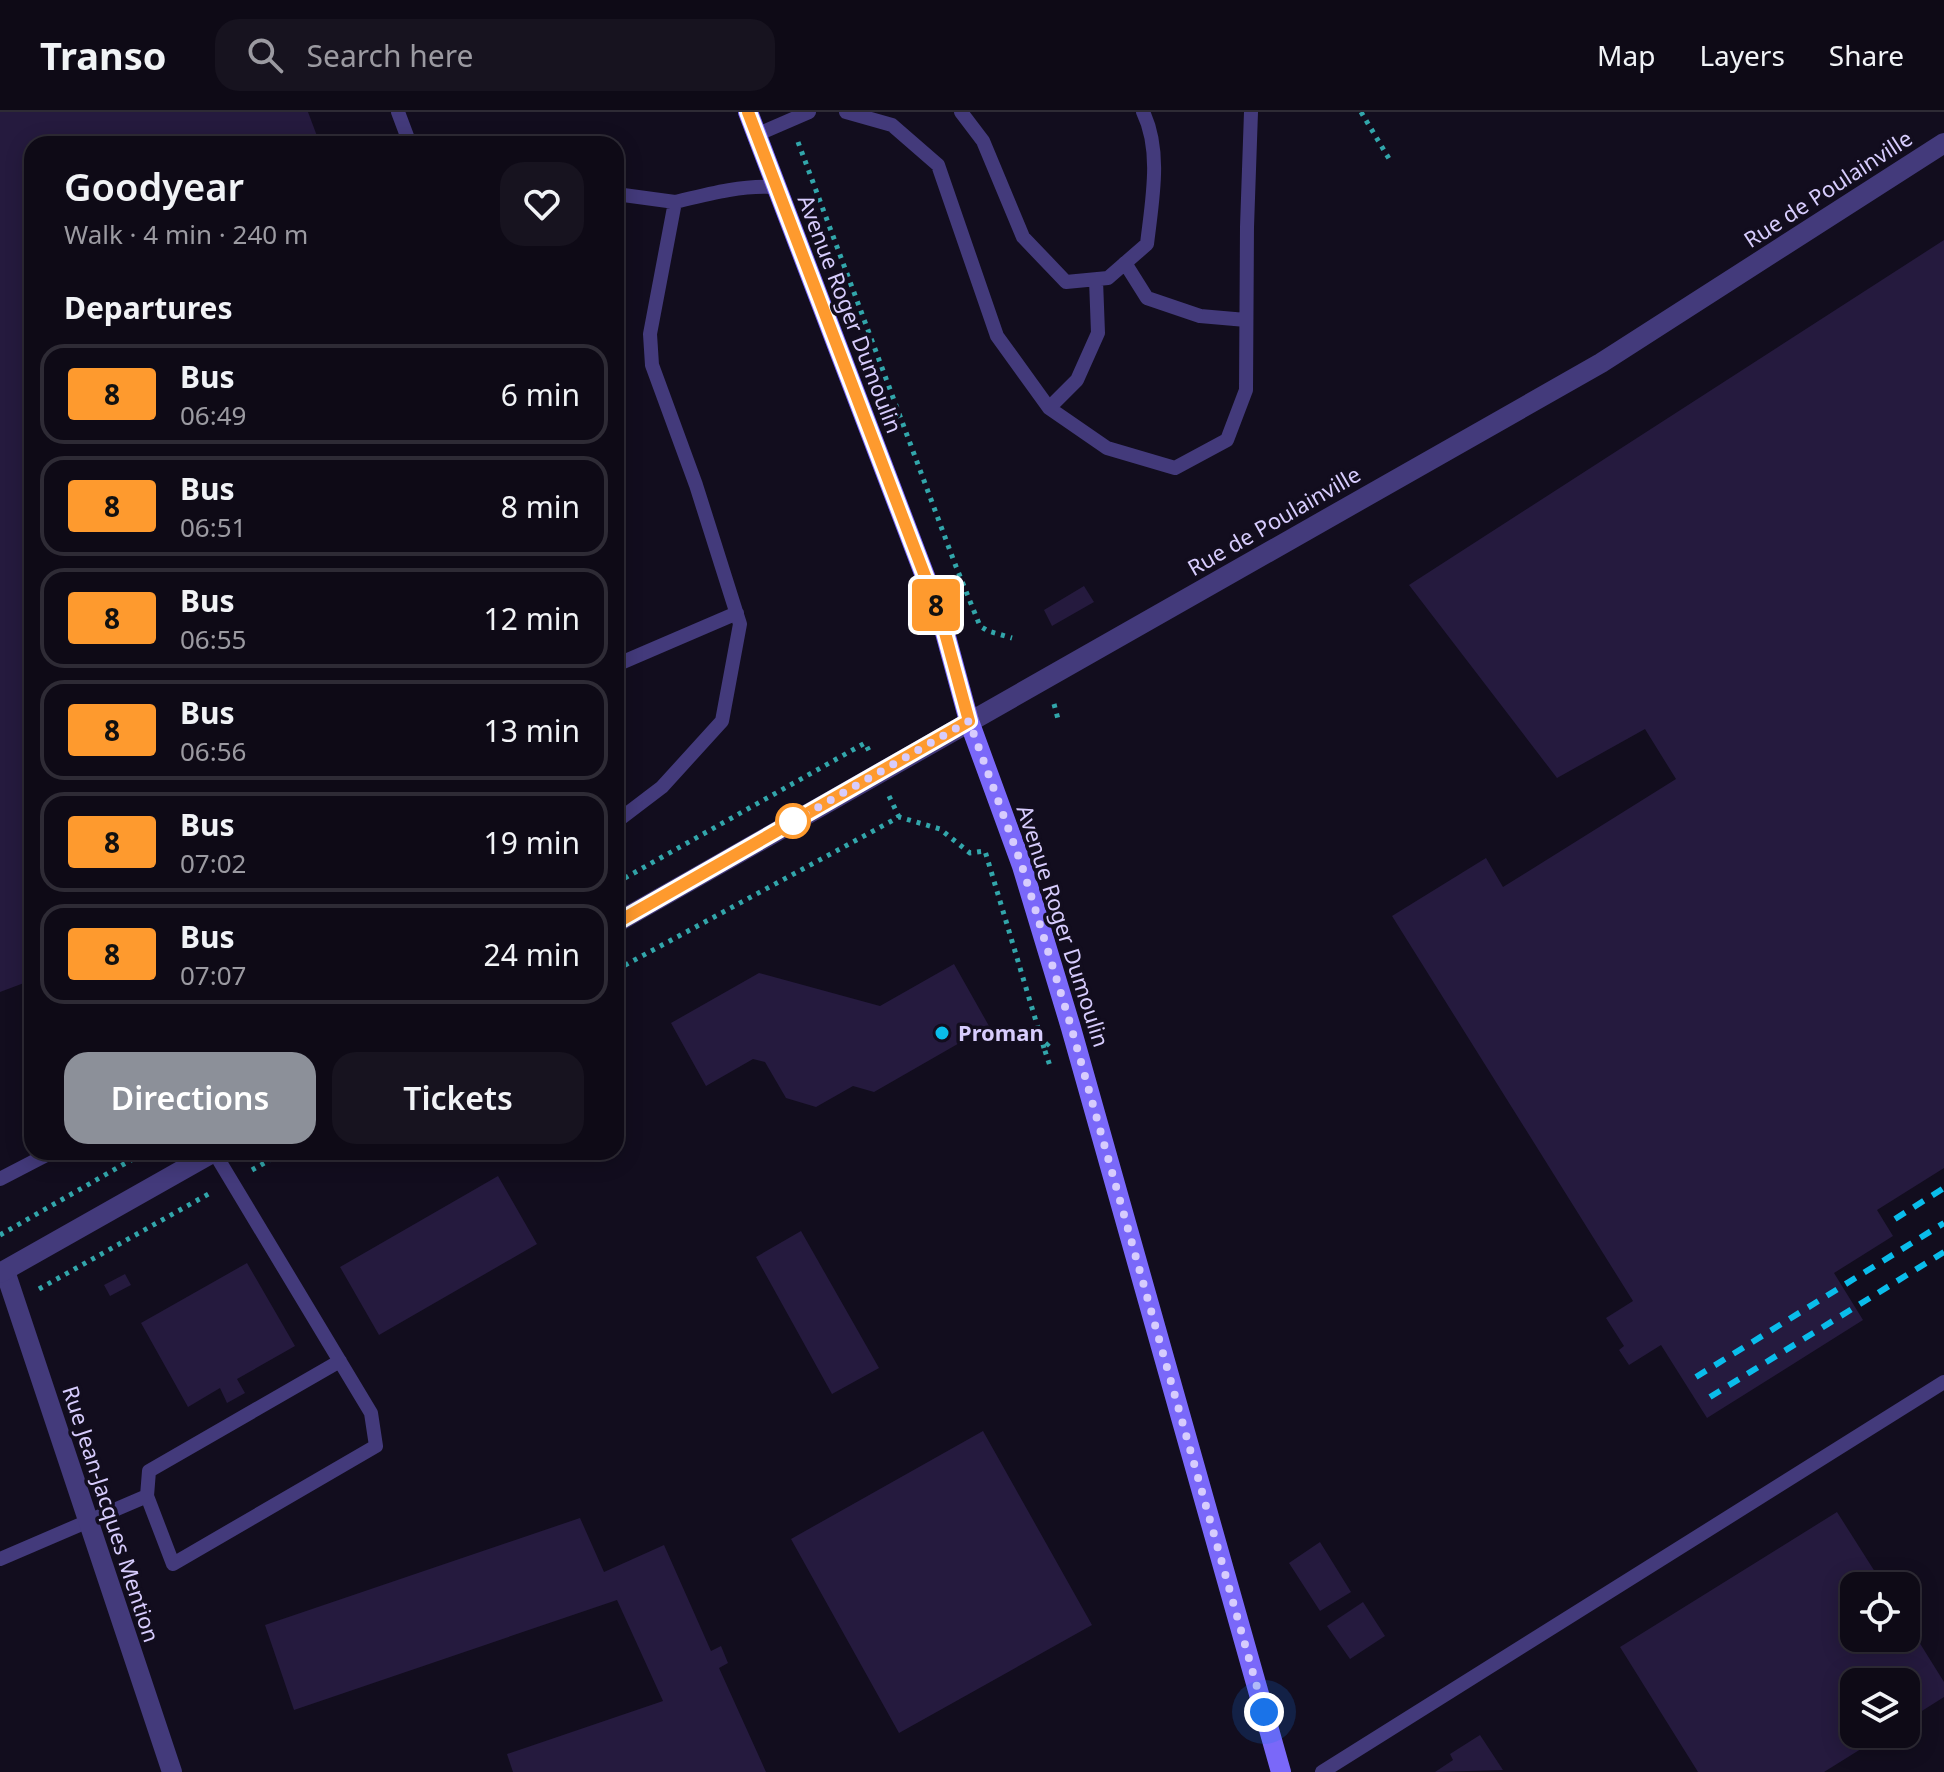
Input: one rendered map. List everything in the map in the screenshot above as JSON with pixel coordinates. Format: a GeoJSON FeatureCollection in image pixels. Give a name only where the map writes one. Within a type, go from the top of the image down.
{"type":"FeatureCollection","features":[{"type":"Feature","properties":{"kind":"main road","name":"Avenue Roger Dumoulin"},"geometry":{"type":"LineString","coordinates":[[748,112],[941,618],[969,721],[1022,866],[1070,1023],[1281,1772]]}},
{"type":"Feature","properties":{"kind":"street","name":"Rue de Poulainville"},"geometry":{"type":"LineString","coordinates":[[624,918],[1601,363],[1944,143]]}},
{"type":"Feature","properties":{"kind":"street"},"geometry":{"type":"LineString","coordinates":[[2,1272],[200,1160]]}},
{"type":"Feature","properties":{"kind":"street","name":"Rue Jean-Jacques Mention"},"geometry":{"type":"LineString","coordinates":[[2,1272],[15,1302],[172,1772]]}},
{"type":"Feature","properties":{"kind":"lane"},"geometry":{"type":"LineString","coordinates":[[398,112],[407,136]]}},
{"type":"Feature","properties":{"kind":"lane"},"geometry":{"type":"LineString","coordinates":[[756,135],[809,112]]}},
{"type":"Feature","properties":{"kind":"lane"},"geometry":{"type":"LineString","coordinates":[[846,112],[892,125],[938,165],[997,336],[1049,408],[1107,448],[1175,468],[1227,440],[1246,390],[1251,112]]}},
{"type":"Feature","properties":{"kind":"lane"},"geometry":{"type":"LineString","coordinates":[[961,112],[983,141],[1023,237],[1066,282],[1108,278],[1147,244],[1154,184],[1151,128],[1143,112]]}},
{"type":"Feature","properties":{"kind":"lane"},"geometry":{"type":"LineString","coordinates":[[624,195],[675,202],[711,192],[752,186],[775,187]]}},
{"type":"Feature","properties":{"kind":"lane"},"geometry":{"type":"LineString","coordinates":[[624,816],[662,787],[722,721],[740,624],[696,485],[652,365],[650,334],[675,202]]}},
{"type":"Feature","properties":{"kind":"lane"},"geometry":{"type":"LineString","coordinates":[[1125,263],[1147,298],[1200,316],[1246,320]]}},
{"type":"Feature","properties":{"kind":"lane"},"geometry":{"type":"LineString","coordinates":[[1049,408],[1077,380],[1098,333],[1096,280]]}},
{"type":"Feature","properties":{"kind":"lane"},"geometry":{"type":"LineString","coordinates":[[624,662],[737,613]]}},
{"type":"Feature","properties":{"kind":"lane"},"geometry":{"type":"LineString","coordinates":[[0,1179],[37,1160]]}},
{"type":"Feature","properties":{"kind":"lane"},"geometry":{"type":"LineString","coordinates":[[219,1160],[232,1181],[340,1361],[371,1413],[376,1446],[173,1564],[147,1496],[149,1471],[340,1361]]}},
{"type":"Feature","properties":{"kind":"lane"},"geometry":{"type":"LineString","coordinates":[[1322,1772],[1944,1382]]}},
{"type":"Feature","properties":{"kind":"lane"},"geometry":{"type":"LineString","coordinates":[[0,1559],[147,1496]]}},
{"type":"Feature","properties":{"kind":"path"},"geometry":{"type":"LineString","coordinates":[[1361,112],[1391,162]]}},
{"type":"Feature","properties":{"kind":"path"},"geometry":{"type":"LineString","coordinates":[[789,121],[980,626],[1012,638]]}},
{"type":"Feature","properties":{"kind":"path"},"geometry":{"type":"LineString","coordinates":[[624,879],[865,743]]}},
{"type":"Feature","properties":{"kind":"path"},"geometry":{"type":"LineString","coordinates":[[624,966],[899,817],[940,829],[970,853],[985,851],[1044,1048]]}},
{"type":"Feature","properties":{"kind":"path"},"geometry":{"type":"LineString","coordinates":[[0,1235],[131,1160]]}},
{"type":"Feature","properties":{"kind":"path"},"geometry":{"type":"LineString","coordinates":[[15,1302],[270,1160]]}},
{"type":"Feature","properties":{"kind":"building"},"geometry":{"type":"Polygon","coordinates":[[[0,112],[308,112],[317,136],[24,136],[24,983],[0,992],[0,112]]]}},
{"type":"Feature","properties":{"kind":"building"},"geometry":{"type":"Polygon","coordinates":[[[1944,240],[1944,1168],[1877,1210],[1893,1236],[1834,1273],[1863,1320],[1707,1418],[1661,1345],[1629,1365],[1619,1350],[1624,1346],[1606,1318],[1633,1301],[1392,916],[1486,858],[1503,887],[1676,779],[1645,729],[1557,778],[1409,585],[1944,240]]]}},
{"type":"Feature","properties":{"kind":"building"},"geometry":{"type":"Polygon","coordinates":[[[1084,586],[1094,602],[1052,626],[1044,610],[1084,586]]]}},
{"type":"Feature","properties":{"kind":"building"},"geometry":{"type":"Polygon","coordinates":[[[954,964],[989,1026],[874,1092],[853,1086],[816,1107],[786,1098],[765,1062],[753,1059],[706,1086],[671,1023],[759,973],[880,1006],[954,964]]]}},
{"type":"Feature","properties":{"kind":"building"},"geometry":{"type":"Polygon","coordinates":[[[498,1176],[537,1244],[379,1335],[340,1267],[498,1176]]]}},
{"type":"Feature","properties":{"kind":"building"},"geometry":{"type":"Polygon","coordinates":[[[801,1231],[879,1368],[832,1394],[756,1257],[801,1231]]]}},
{"type":"Feature","properties":{"kind":"building"},"geometry":{"type":"Polygon","coordinates":[[[247,1263],[295,1346],[237,1379],[245,1393],[227,1403],[220,1388],[188,1407],[141,1323],[247,1263]]]}},
{"type":"Feature","properties":{"kind":"building"},"geometry":{"type":"Polygon","coordinates":[[[125,1274],[131,1285],[110,1296],[104,1285],[125,1274]]]}},
{"type":"Feature","properties":{"kind":"building"},"geometry":{"type":"Polygon","coordinates":[[[983,1431],[1092,1625],[899,1733],[791,1539],[983,1431]]]}},
{"type":"Feature","properties":{"kind":"building"},"geometry":{"type":"Polygon","coordinates":[[[1837,1512],[1875,1572],[1840,1572],[1840,1652],[1920,1652],[1920,1643],[1944,1682],[1944,1697],[1920,1712],[1920,1668],[1840,1668],[1840,1748],[1863,1748],[1824,1772],[1698,1772],[1620,1647],[1837,1512]]]}},
{"type":"Feature","properties":{"kind":"building"},"geometry":{"type":"Polygon","coordinates":[[[580,1518],[604,1572],[664,1545],[711,1651],[721,1646],[728,1663],[719,1668],[766,1772],[513,1772],[507,1754],[663,1701],[617,1600],[294,1710],[265,1625],[580,1518]]]}},
{"type":"Feature","properties":{"kind":"building"},"geometry":{"type":"Polygon","coordinates":[[[1320,1542],[1351,1592],[1320,1611],[1289,1563],[1320,1542]]]}},
{"type":"Feature","properties":{"kind":"building"},"geometry":{"type":"Polygon","coordinates":[[[1363,1602],[1385,1636],[1350,1659],[1327,1626],[1363,1602]]]}},
{"type":"Feature","properties":{"kind":"building"},"geometry":{"type":"Polygon","coordinates":[[[1480,1735],[1503,1770],[1435,1772],[1453,1760],[1450,1754],[1480,1735]]]}},
{"type":"Feature","properties":{"kind":"railway"},"geometry":{"type":"LineString","coordinates":[[1895,1219],[1944,1188]]}},
{"type":"Feature","properties":{"kind":"railway"},"geometry":{"type":"LineString","coordinates":[[1696,1377],[1944,1223]]}},
{"type":"Feature","properties":{"kind":"railway"},"geometry":{"type":"LineString","coordinates":[[1710,1397],[1944,1252]]}},
{"type":"Feature","properties":{"kind":"bus line","name":"8"},"geometry":{"type":"LineString","coordinates":[[624,918],[969,721],[941,618],[748,112]]}},
{"type":"Feature","properties":{"kind":"place","name":"Proman"},"geometry":{"type":"Point","coordinates":[942,1033]}},
{"type":"Feature","properties":{"kind":"route"},"geometry":{"type":"LineString","coordinates":[[793,821],[787,825],[969,721],[1022,866],[1070,1023],[1264,1712]]}}]}
